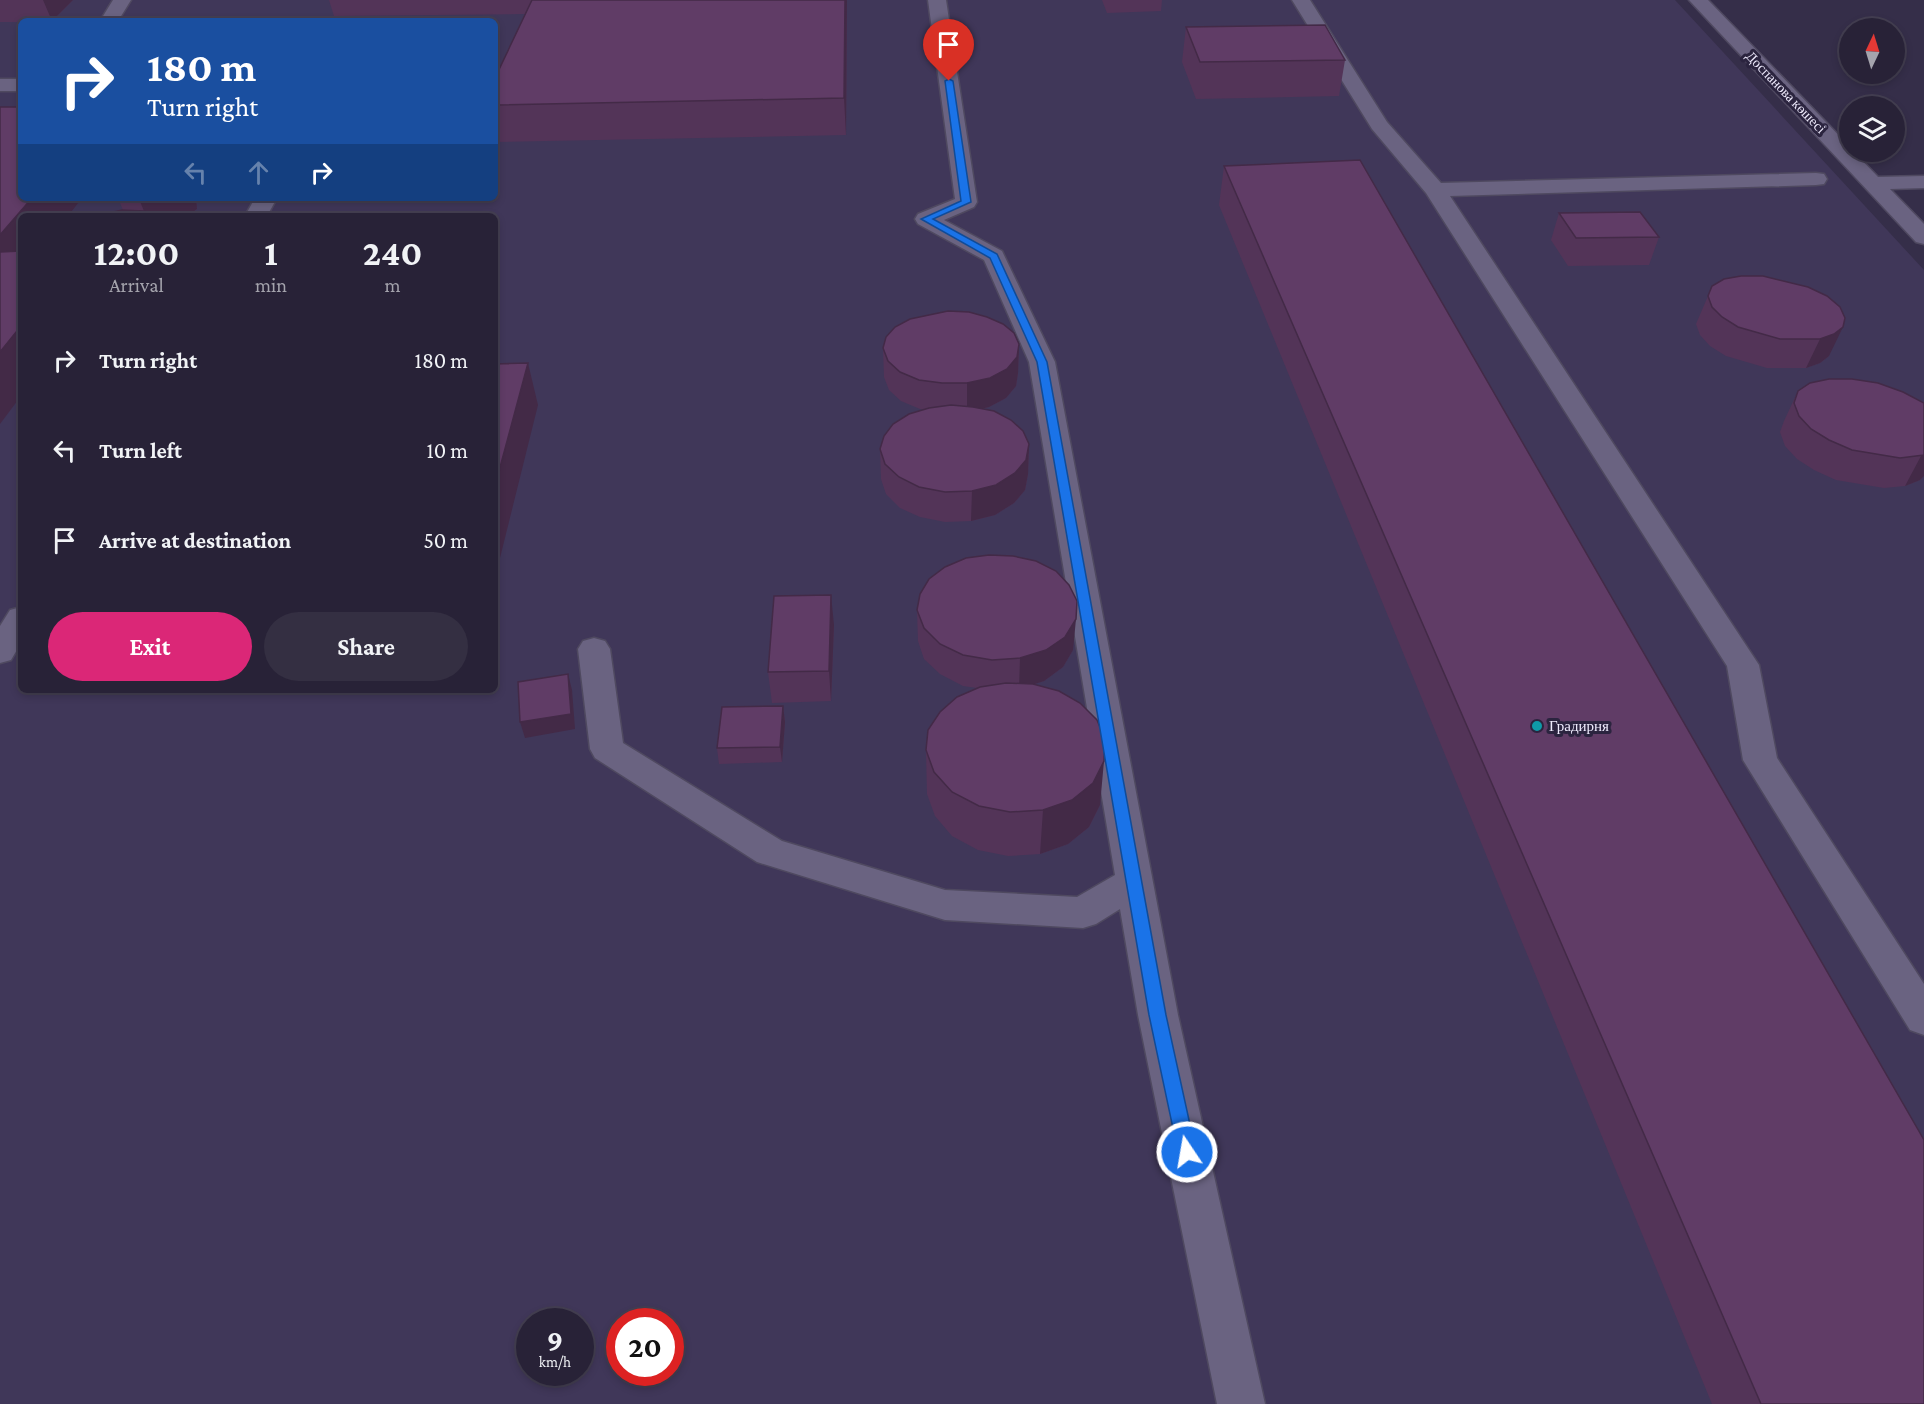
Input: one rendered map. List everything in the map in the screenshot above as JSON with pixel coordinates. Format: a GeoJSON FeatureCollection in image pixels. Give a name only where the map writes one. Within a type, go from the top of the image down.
{"type":"FeatureCollection","features":[{"type":"Feature","properties":{"kind":"street"},"geometry":{"type":"LineString","coordinates":[[111,18],[122,0]]}},
{"type":"Feature","properties":{"kind":"street"},"geometry":{"type":"LineString","coordinates":[[937,0],[966,202],[926,219],[994,256],[1042,362],[1158,1015],[1241,1404]]}},
{"type":"Feature","properties":{"kind":"street"},"geometry":{"type":"LineString","coordinates":[[1301,0],[1379,125],[1435,190],[1743,665],[1760,759],[1924,1018]]}},
{"type":"Feature","properties":{"kind":"street","name":"Доспанова көшесі"},"geometry":{"type":"LineString","coordinates":[[1698,0],[1924,237]]}},
{"type":"Feature","properties":{"kind":"street"},"geometry":{"type":"LineString","coordinates":[[0,85],[18,85]]}},
{"type":"Feature","properties":{"kind":"street"},"geometry":{"type":"LineString","coordinates":[[1435,190],[1816,179]]}},
{"type":"Feature","properties":{"kind":"street"},"geometry":{"type":"LineString","coordinates":[[1872,183],[1924,182]]}},
{"type":"Feature","properties":{"kind":"street"},"geometry":{"type":"LineString","coordinates":[[0,652],[18,621]]}},
{"type":"Feature","properties":{"kind":"street"},"geometry":{"type":"LineString","coordinates":[[594,649],[607,749],[770,852],[945,905],[1083,913],[1134,880]]}},
{"type":"Feature","properties":{"kind":"shaded area"},"geometry":{"type":"Polygon","coordinates":[[[0,0],[1675,0],[1924,270],[1924,1404],[0,1404],[0,0]]]}},
{"type":"Feature","properties":{"kind":"building"},"geometry":{"type":"Polygon","coordinates":[[[532,0],[845,0],[844,98],[498,105],[498,72],[532,0]]]}},
{"type":"Feature","properties":{"kind":"building"},"geometry":{"type":"Polygon","coordinates":[[[1325,25],[1345,60],[1200,62],[1186,27],[1325,25]]]}},
{"type":"Feature","properties":{"kind":"building"},"geometry":{"type":"Polygon","coordinates":[[[0,107],[18,107],[18,201],[29,201],[0,235],[0,107]]]}},
{"type":"Feature","properties":{"kind":"building","name":"Градирня"},"geometry":{"type":"Polygon","coordinates":[[[1360,160],[1924,1140],[1924,1404],[1761,1404],[1224,166],[1360,160]]]}},
{"type":"Feature","properties":{"kind":"building"},"geometry":{"type":"Polygon","coordinates":[[[122,210],[147,213],[109,213],[122,210]]]}},
{"type":"Feature","properties":{"kind":"building"},"geometry":{"type":"Polygon","coordinates":[[[1640,212],[1659,237],[1576,238],[1559,213],[1640,212]]]}},
{"type":"Feature","properties":{"kind":"building"},"geometry":{"type":"Polygon","coordinates":[[[18,251],[18,330],[0,352],[0,252],[18,251]]]}},
{"type":"Feature","properties":{"kind":"building"},"geometry":{"type":"Polygon","coordinates":[[[1763,276],[1808,287],[1827,296],[1840,307],[1845,318],[1843,327],[1834,334],[1820,339],[1780,339],[1738,327],[1722,317],[1712,307],[1708,296],[1712,286],[1724,279],[1763,276]]]}},
{"type":"Feature","properties":{"kind":"building"},"geometry":{"type":"Polygon","coordinates":[[[948,311],[969,312],[1003,324],[1014,333],[1019,344],[1017,357],[1007,369],[990,378],[967,383],[919,380],[900,372],[888,361],[883,348],[886,337],[895,327],[910,319],[948,311]]]}},
{"type":"Feature","properties":{"kind":"building"},"geometry":{"type":"Polygon","coordinates":[[[528,363],[498,475],[498,364],[528,363]]]}},
{"type":"Feature","properties":{"kind":"building"},"geometry":{"type":"Polygon","coordinates":[[[1829,379],[1852,379],[1878,383],[1924,403],[1924,455],[1900,458],[1852,450],[1811,429],[1799,416],[1794,403],[1798,391],[1810,383],[1829,379]]]}},
{"type":"Feature","properties":{"kind":"building"},"geometry":{"type":"Polygon","coordinates":[[[951,405],[994,411],[1011,420],[1023,431],[1029,444],[1026,460],[1015,473],[996,485],[972,491],[945,492],[919,487],[899,477],[885,464],[880,449],[884,436],[893,424],[909,414],[951,405]]]}},
{"type":"Feature","properties":{"kind":"building"},"geometry":{"type":"Polygon","coordinates":[[[989,555],[1013,556],[1036,561],[1056,571],[1069,585],[1077,601],[1076,619],[1065,637],[1046,650],[1020,658],[992,660],[963,655],[940,644],[924,628],[917,610],[920,594],[929,579],[945,567],[966,558],[989,555]]]}},
{"type":"Feature","properties":{"kind":"building"},"geometry":{"type":"Polygon","coordinates":[[[831,595],[829,671],[768,672],[774,596],[831,595]]]}},
{"type":"Feature","properties":{"kind":"building"},"geometry":{"type":"Polygon","coordinates":[[[568,674],[571,714],[520,722],[518,682],[568,674]]]}},
{"type":"Feature","properties":{"kind":"building"},"geometry":{"type":"Polygon","coordinates":[[[1006,683],[1033,684],[1059,691],[1080,703],[1097,720],[1105,739],[1104,761],[1093,783],[1072,800],[1043,810],[1010,812],[979,806],[952,792],[934,772],[926,750],[928,730],[940,712],[957,697],[980,687],[1006,683]]]}},
{"type":"Feature","properties":{"kind":"building"},"geometry":{"type":"Polygon","coordinates":[[[783,706],[780,747],[717,748],[722,707],[783,706]]]}},
{"type":"Feature","properties":{"kind":"place","name":"Градирня"},"geometry":{"type":"Point","coordinates":[1537,726]}},
{"type":"Feature","properties":{"kind":"route"},"geometry":{"type":"LineString","coordinates":[[949,81],[966,202],[926,219],[994,256],[1042,362],[1158,1015],[1187,1152]]}}]}
